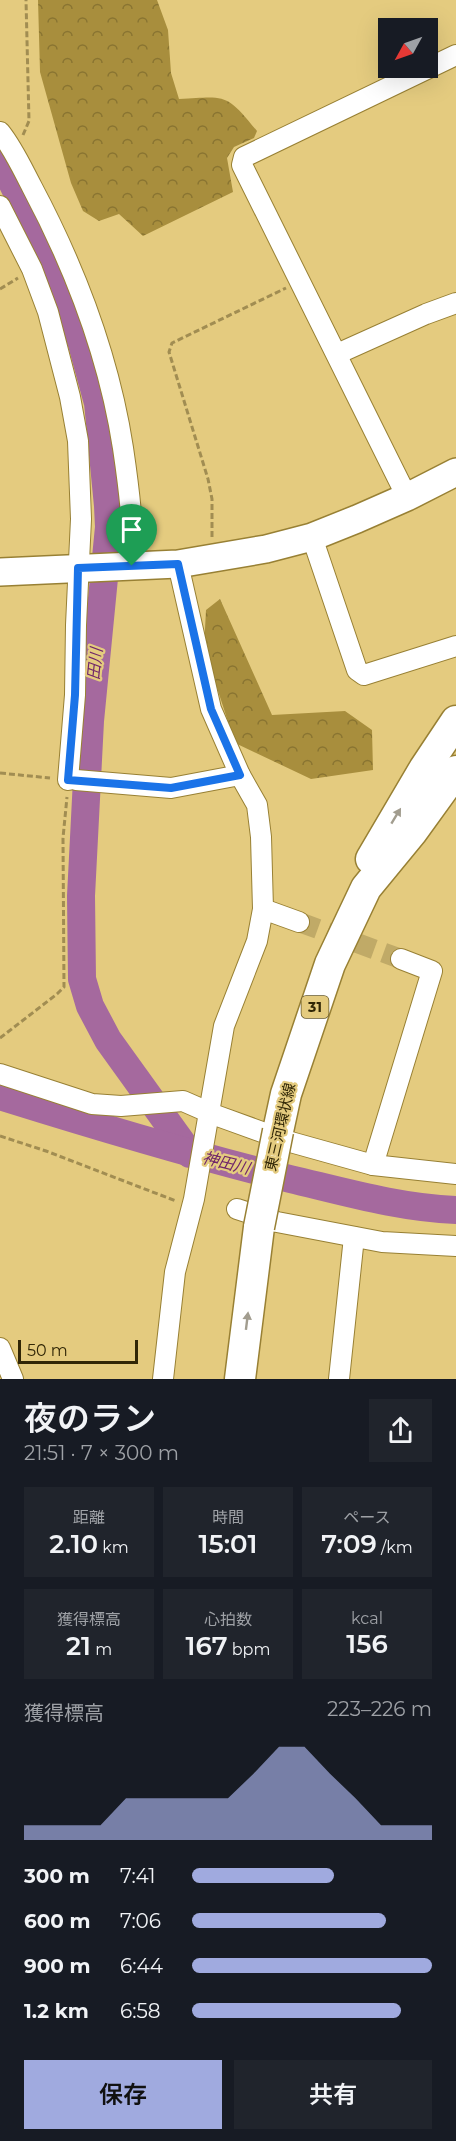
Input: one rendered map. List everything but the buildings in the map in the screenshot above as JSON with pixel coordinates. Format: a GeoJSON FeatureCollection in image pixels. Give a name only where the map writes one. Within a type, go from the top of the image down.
{"type":"FeatureCollection","features":[{"type":"Feature","properties":{"kind":"main road","name":"東三河環状線"},"geometry":{"type":"LineString","coordinates":[[366,888],[369,861],[424,769],[456,721]]}},
{"type":"Feature","properties":{"kind":"main road","name":"東三河環状線"},"geometry":{"type":"LineString","coordinates":[[240,1379],[248,1218],[278,1131],[286,1094],[330,964],[366,888],[412,832],[456,771]]}},
{"type":"Feature","properties":{"kind":"street"},"geometry":{"type":"LineString","coordinates":[[407,497],[338,354],[242,165],[244,157],[456,55]]}},
{"type":"Feature","properties":{"kind":"street"},"geometry":{"type":"LineString","coordinates":[[0,132],[13,151],[64,252],[89,317],[106,371],[123,447],[131,521],[128,566]]}},
{"type":"Feature","properties":{"kind":"street"},"geometry":{"type":"LineString","coordinates":[[0,206],[32,269],[48,312],[70,397],[78,441],[84,568],[75,695],[72,780],[171,788],[240,775]]}},
{"type":"Feature","properties":{"kind":"street"},"geometry":{"type":"LineString","coordinates":[[338,354],[426,314],[456,303]]}},
{"type":"Feature","properties":{"kind":"street"},"geometry":{"type":"LineString","coordinates":[[0,572],[178,564],[266,549],[312,537],[407,497],[456,472]]}},
{"type":"Feature","properties":{"kind":"street"},"geometry":{"type":"LineString","coordinates":[[312,537],[357,670],[364,675],[456,646]]}},
{"type":"Feature","properties":{"kind":"street"},"geometry":{"type":"LineString","coordinates":[[163,1379],[175,1272],[193,1203],[224,1026],[257,941],[263,909],[261,837],[257,805],[240,775],[211,709],[178,564]]}},
{"type":"Feature","properties":{"kind":"street"},"geometry":{"type":"LineString","coordinates":[[263,909],[299,922]]}},
{"type":"Feature","properties":{"kind":"street"},"geometry":{"type":"LineString","coordinates":[[373,1165],[432,971],[401,959]]}},
{"type":"Feature","properties":{"kind":"street"},"geometry":{"type":"LineString","coordinates":[[0,1074],[92,1104],[137,1106],[183,1101],[287,1141],[373,1165],[456,1174]]}},
{"type":"Feature","properties":{"kind":"street"},"geometry":{"type":"LineString","coordinates":[[248,1218],[382,1242],[456,1246]]}},
{"type":"Feature","properties":{"kind":"street"},"geometry":{"type":"LineString","coordinates":[[339,1379],[354,1237]]}},
{"type":"Feature","properties":{"kind":"street"},"geometry":{"type":"LineString","coordinates":[[0,1348],[13,1379]]}},
{"type":"Feature","properties":{"kind":"path"},"geometry":{"type":"LineString","coordinates":[[13,151],[19,146],[29,121],[26,0]]}},
{"type":"Feature","properties":{"kind":"path"},"geometry":{"type":"LineString","coordinates":[[212,560],[210,489],[170,352],[172,343],[301,281]]}},
{"type":"Feature","properties":{"kind":"path"},"geometry":{"type":"LineString","coordinates":[[0,773],[72,780],[63,838],[63,987],[0,1038]]}},
{"type":"Feature","properties":{"kind":"path"},"geometry":{"type":"LineString","coordinates":[[0,1136],[193,1203]]}},
{"type":"Feature","properties":{"kind":"green space"},"geometry":{"type":"Polygon","coordinates":[[[38,0],[157,0],[168,30],[171,73],[179,99],[207,97],[224,100],[231,103],[257,131],[254,138],[234,147],[227,158],[233,192],[143,236],[119,214],[99,221],[83,211],[71,183],[40,72],[38,0]]]}},
{"type":"Feature","properties":{"kind":"green space"},"geometry":{"type":"Polygon","coordinates":[[[220,599],[272,715],[345,711],[372,730],[373,770],[311,779],[235,743],[204,648],[206,610],[220,599]]]}},
{"type":"Feature","properties":{"kind":"waterway","name":"田川"},"geometry":{"type":"LineString","coordinates":[[0,162],[50,260],[82,344],[98,403],[109,527],[90,721],[81,896],[82,979],[90,1006],[108,1040],[190,1154]]}},
{"type":"Feature","properties":{"kind":"waterway","name":"神田川"},"geometry":{"type":"LineString","coordinates":[[0,1096],[144,1140],[290,1179],[393,1203],[456,1210]]}},
{"type":"Feature","properties":{"kind":"tunnel"},"geometry":{"type":"LineString","coordinates":[[299,922],[401,959]]}},
{"type":"Feature","properties":{"kind":"route"},"geometry":{"type":"LineString","coordinates":[[178,564],[211,709],[240,775],[171,788],[68,780],[75,695],[78,568],[132,566],[178,564]]}}]}
